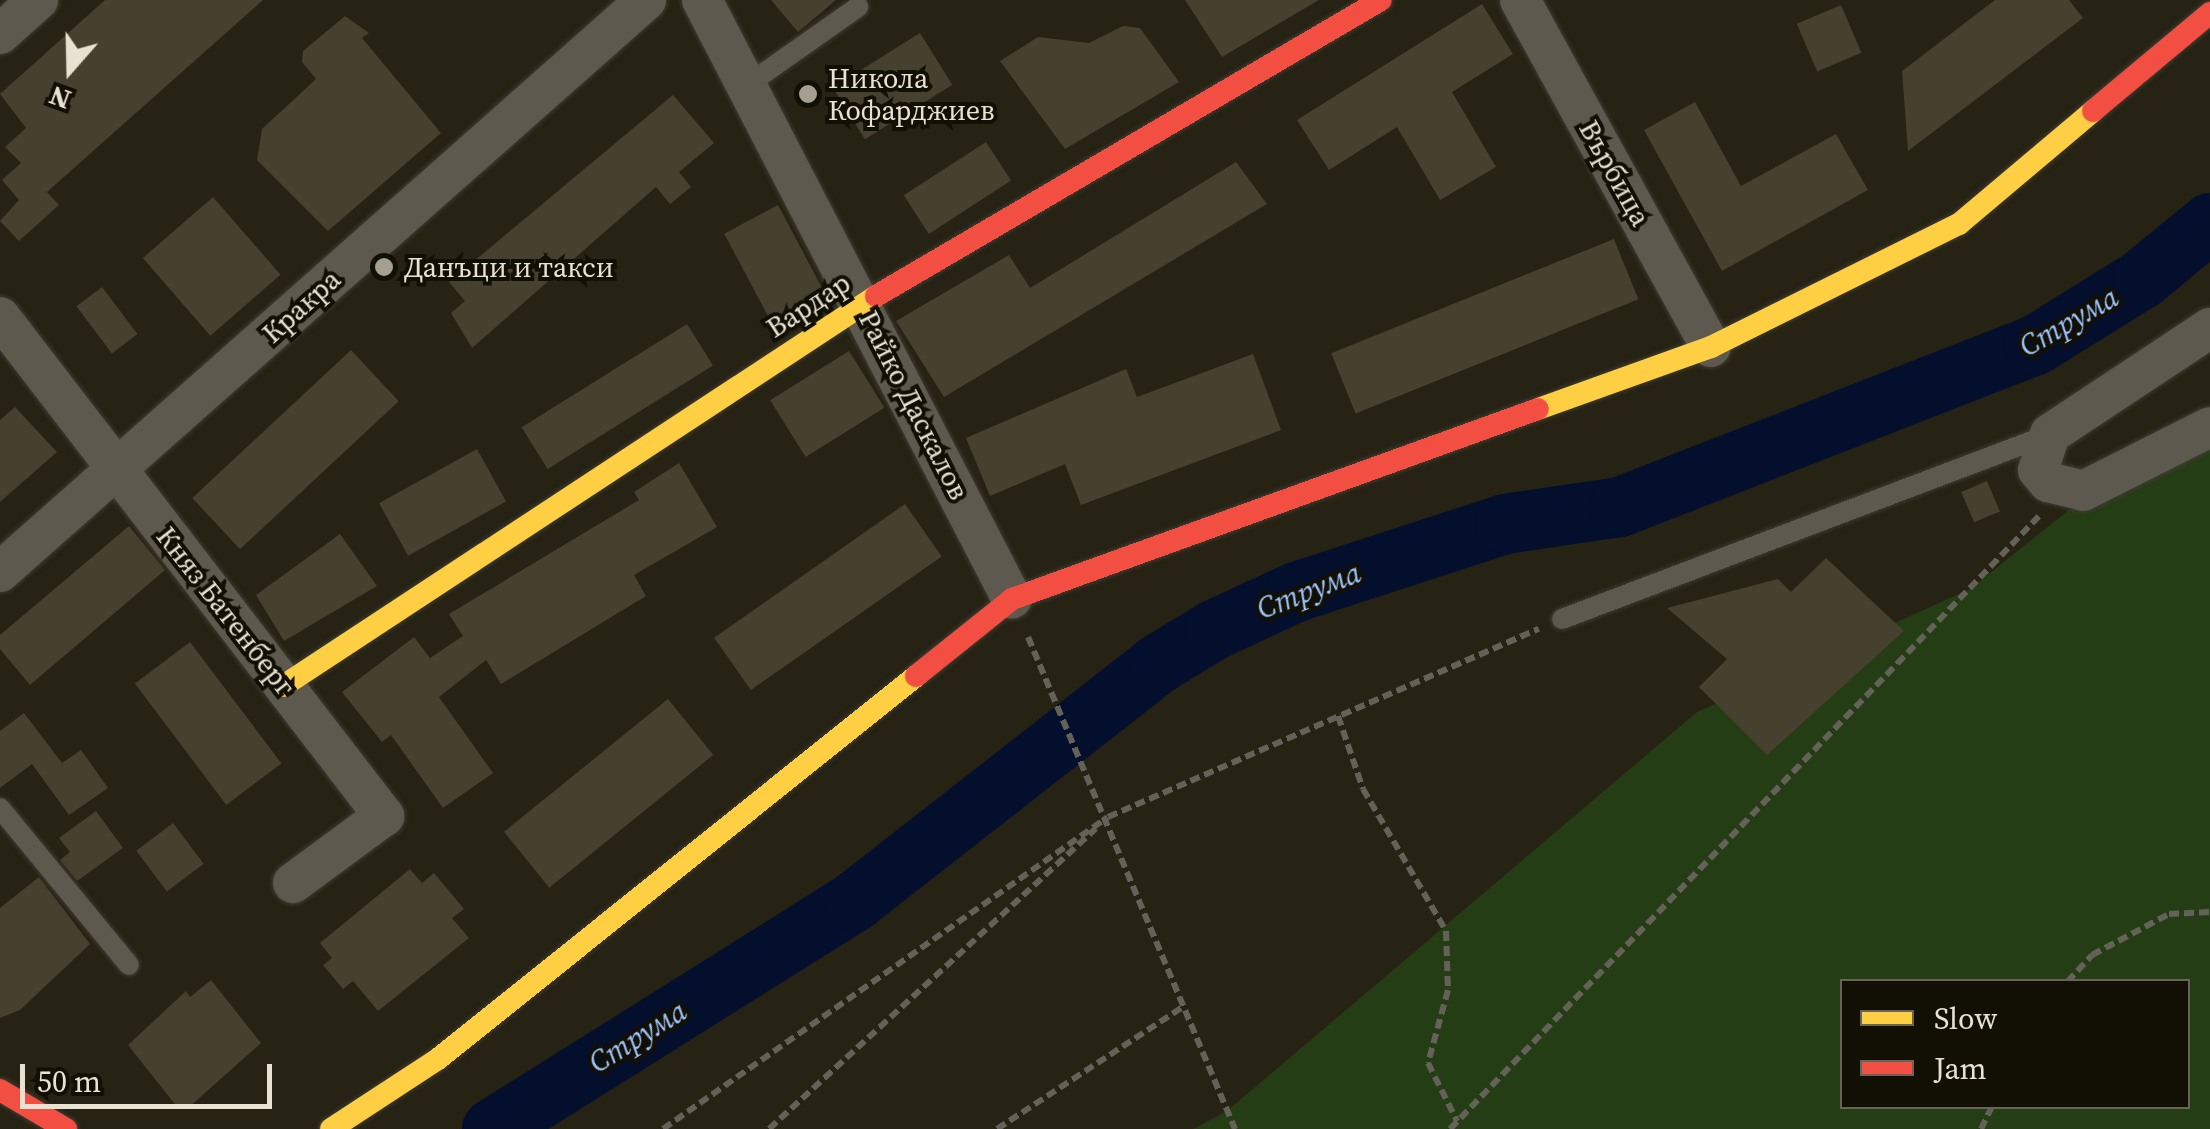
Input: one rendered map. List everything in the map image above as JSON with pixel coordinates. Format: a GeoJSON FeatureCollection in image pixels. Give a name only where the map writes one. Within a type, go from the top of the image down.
{"type":"FeatureCollection","features":[{"type":"Feature","properties":{"kind":"main road","name":"Вардар"},"geometry":{"type":"LineString","coordinates":[[283,686],[863,304],[1381,0]]}},
{"type":"Feature","properties":{"kind":"main road"},"geometry":{"type":"LineString","coordinates":[[331,1129],[438,1059],[1012,599],[1711,347],[1959,224],[2210,13]]}},
{"type":"Feature","properties":{"kind":"main road"},"geometry":{"type":"LineString","coordinates":[[0,1090],[66,1129]]}},
{"type":"Feature","properties":{"kind":"street"},"geometry":{"type":"LineString","coordinates":[[0,34],[38,0]]}},
{"type":"Feature","properties":{"kind":"street","name":"Кракра"},"geometry":{"type":"LineString","coordinates":[[0,572],[646,0]]}},
{"type":"Feature","properties":{"kind":"street","name":"Райко Даскалов"},"geometry":{"type":"LineString","coordinates":[[702,0],[863,304],[1012,599]]}},
{"type":"Feature","properties":{"kind":"street","name":"Върбица"},"geometry":{"type":"LineString","coordinates":[[1520,0],[1711,347]]}},
{"type":"Feature","properties":{"kind":"street","name":"Княз Батенберг"},"geometry":{"type":"LineString","coordinates":[[0,317],[384,816],[293,883]]}},
{"type":"Feature","properties":{"kind":"street"},"geometry":{"type":"LineString","coordinates":[[2210,328],[2050,434],[2038,453],[2048,482],[2083,491],[2210,427]]}},
{"type":"Feature","properties":{"kind":"lane"},"geometry":{"type":"LineString","coordinates":[[747,86],[858,7]]}},
{"type":"Feature","properties":{"kind":"lane"},"geometry":{"type":"LineString","coordinates":[[1562,619],[2050,434]]}},
{"type":"Feature","properties":{"kind":"lane"},"geometry":{"type":"LineString","coordinates":[[0,808],[129,965]]}},
{"type":"Feature","properties":{"kind":"path"},"geometry":{"type":"LineString","coordinates":[[1450,1129],[2041,515],[2048,482]]}},
{"type":"Feature","properties":{"kind":"path"},"geometry":{"type":"LineString","coordinates":[[1012,599],[1108,817],[1235,1129]]}},
{"type":"Feature","properties":{"kind":"path"},"geometry":{"type":"LineString","coordinates":[[663,1129],[1108,817],[1562,619]]}},
{"type":"Feature","properties":{"kind":"path"},"geometry":{"type":"LineString","coordinates":[[1338,716],[1363,789],[1446,931],[1448,990],[1428,1063],[1457,1121]]}},
{"type":"Feature","properties":{"kind":"path"},"geometry":{"type":"LineString","coordinates":[[770,1129],[1108,817]]}},
{"type":"Feature","properties":{"kind":"path"},"geometry":{"type":"LineString","coordinates":[[2070,979],[2092,955],[2168,914],[2210,912]]}},
{"type":"Feature","properties":{"kind":"path"},"geometry":{"type":"LineString","coordinates":[[997,1129],[1184,1006]]}},
{"type":"Feature","properties":{"kind":"green space"},"geometry":{"type":"Polygon","coordinates":[[[2210,425],[2210,1129],[1193,1129],[1227,1111],[1697,712],[1970,589],[2105,481],[2210,425]]]}},
{"type":"Feature","properties":{"kind":"building"},"geometry":{"type":"Polygon","coordinates":[[[105,0],[263,0],[47,192],[59,205],[19,241],[0,221],[19,200],[2,180],[21,163],[5,147],[26,128],[0,94],[105,0]]]}},
{"type":"Feature","properties":{"kind":"building"},"geometry":{"type":"Polygon","coordinates":[[[771,0],[836,0],[798,32],[771,0]]]}},
{"type":"Feature","properties":{"kind":"building"},"geometry":{"type":"Polygon","coordinates":[[[1185,0],[1319,0],[1222,57],[1185,0]]]}},
{"type":"Feature","properties":{"kind":"building"},"geometry":{"type":"Polygon","coordinates":[[[1995,0],[2069,0],[2083,18],[1908,151],[1902,71],[1995,0]]]}},
{"type":"Feature","properties":{"kind":"building"},"geometry":{"type":"Polygon","coordinates":[[[1482,4],[1513,54],[1452,92],[1496,167],[1440,200],[1397,127],[1329,170],[1297,120],[1482,4]]]}},
{"type":"Feature","properties":{"kind":"building"},"geometry":{"type":"Polygon","coordinates":[[[1841,5],[1861,53],[1817,72],[1797,24],[1841,5]]]}},
{"type":"Feature","properties":{"kind":"building"},"geometry":{"type":"Polygon","coordinates":[[[345,16],[369,33],[362,38],[441,133],[328,231],[257,160],[262,129],[316,79],[302,62],[303,51],[345,16]]]}},
{"type":"Feature","properties":{"kind":"building"},"geometry":{"type":"Polygon","coordinates":[[[1123,26],[1140,28],[1179,82],[1065,149],[1000,61],[1038,37],[1089,43],[1123,26]]]}},
{"type":"Feature","properties":{"kind":"building"},"geometry":{"type":"Polygon","coordinates":[[[920,33],[952,85],[865,139],[833,88],[920,33]]]}},
{"type":"Feature","properties":{"kind":"building"},"geometry":{"type":"Polygon","coordinates":[[[673,95],[714,143],[679,172],[691,187],[670,204],[656,187],[472,348],[451,313],[465,301],[449,282],[673,95]]]}},
{"type":"Feature","properties":{"kind":"building"},"geometry":{"type":"Polygon","coordinates":[[[1695,102],[1741,186],[1836,134],[1868,190],[1722,271],[1644,130],[1695,102]]]}},
{"type":"Feature","properties":{"kind":"building"},"geometry":{"type":"Polygon","coordinates":[[[986,142],[1011,181],[929,234],[904,195],[986,142]]]}},
{"type":"Feature","properties":{"kind":"building"},"geometry":{"type":"Polygon","coordinates":[[[1236,162],[1267,204],[944,397],[896,321],[1009,255],[1030,288],[1236,162]]]}},
{"type":"Feature","properties":{"kind":"building"},"geometry":{"type":"Polygon","coordinates":[[[213,197],[281,275],[210,336],[143,258],[213,197]]]}},
{"type":"Feature","properties":{"kind":"building"},"geometry":{"type":"Polygon","coordinates":[[[778,205],[824,292],[771,321],[724,234],[778,205]]]}},
{"type":"Feature","properties":{"kind":"building"},"geometry":{"type":"Polygon","coordinates":[[[1614,239],[1638,299],[1356,414],[1331,353],[1614,239]]]}},
{"type":"Feature","properties":{"kind":"building"},"geometry":{"type":"Polygon","coordinates":[[[102,287],[138,334],[112,353],[76,306],[102,287]]]}},
{"type":"Feature","properties":{"kind":"building"},"geometry":{"type":"Polygon","coordinates":[[[687,324],[713,366],[548,469],[522,427],[687,324]]]}},
{"type":"Feature","properties":{"kind":"building"},"geometry":{"type":"Polygon","coordinates":[[[351,350],[399,401],[240,549],[192,498],[351,350]]]}},
{"type":"Feature","properties":{"kind":"building"},"geometry":{"type":"Polygon","coordinates":[[[849,351],[885,408],[806,457],[770,400],[849,351]]]}},
{"type":"Feature","properties":{"kind":"building"},"geometry":{"type":"Polygon","coordinates":[[[1253,354],[1281,430],[1081,505],[1065,464],[990,496],[966,438],[1126,369],[1137,397],[1253,354]]]}},
{"type":"Feature","properties":{"kind":"building"},"geometry":{"type":"Polygon","coordinates":[[[15,407],[57,452],[0,502],[0,420],[15,407]]]}},
{"type":"Feature","properties":{"kind":"building"},"geometry":{"type":"Polygon","coordinates":[[[477,449],[506,501],[408,556],[379,503],[477,449]]]}},
{"type":"Feature","properties":{"kind":"building"},"geometry":{"type":"Polygon","coordinates":[[[679,463],[717,527],[634,575],[646,596],[501,684],[486,660],[439,697],[493,773],[443,808],[391,735],[382,742],[342,692],[414,637],[430,658],[463,636],[449,614],[639,500],[634,492],[679,463]]]}},
{"type":"Feature","properties":{"kind":"building"},"geometry":{"type":"Polygon","coordinates":[[[1987,481],[2000,511],[1974,522],[1961,492],[1987,481]]]}},
{"type":"Feature","properties":{"kind":"building"},"geometry":{"type":"Polygon","coordinates":[[[905,504],[942,556],[751,690],[714,638],[905,504]]]}},
{"type":"Feature","properties":{"kind":"building"},"geometry":{"type":"Polygon","coordinates":[[[129,526],[165,570],[30,685],[0,649],[0,635],[129,526]]]}},
{"type":"Feature","properties":{"kind":"building"},"geometry":{"type":"Polygon","coordinates":[[[340,534],[377,586],[284,641],[256,595],[340,534]]]}},
{"type":"Feature","properties":{"kind":"building"},"geometry":{"type":"Polygon","coordinates":[[[1826,558],[1904,631],[1767,755],[1699,687],[1727,659],[1667,608],[1778,579],[1791,592],[1826,558]]]}},
{"type":"Feature","properties":{"kind":"building"},"geometry":{"type":"Polygon","coordinates":[[[190,642],[281,763],[226,805],[135,684],[190,642]]]}},
{"type":"Feature","properties":{"kind":"building"},"geometry":{"type":"Polygon","coordinates":[[[668,699],[713,755],[549,888],[504,832],[668,699]]]}},
{"type":"Feature","properties":{"kind":"building"},"geometry":{"type":"Polygon","coordinates":[[[24,713],[62,763],[81,750],[108,788],[69,815],[32,764],[0,788],[0,731],[24,713]]]}},
{"type":"Feature","properties":{"kind":"building"},"geometry":{"type":"Polygon","coordinates":[[[96,811],[123,848],[77,881],[60,860],[70,852],[59,838],[96,811]]]}},
{"type":"Feature","properties":{"kind":"building"},"geometry":{"type":"Polygon","coordinates":[[[173,823],[204,864],[167,891],[136,851],[173,823]]]}},
{"type":"Feature","properties":{"kind":"building"},"geometry":{"type":"Polygon","coordinates":[[[410,869],[422,883],[434,873],[464,909],[452,918],[469,938],[378,1011],[353,981],[343,989],[323,965],[332,958],[320,943],[410,869]]]}},
{"type":"Feature","properties":{"kind":"building"},"geometry":{"type":"Polygon","coordinates":[[[39,877],[90,944],[20,1010],[0,1018],[0,908],[39,877]]]}},
{"type":"Feature","properties":{"kind":"building"},"geometry":{"type":"Polygon","coordinates":[[[211,980],[261,1043],[188,1108],[178,1108],[128,1045],[186,991],[190,997],[211,980]]]}},
{"type":"Feature","properties":{"kind":"waterway","name":"Струма"},"geometry":{"type":"LineString","coordinates":[[492,1129],[855,901],[1158,664],[1214,630],[1296,592],[1505,524],[1620,507],[2034,346],[2142,279],[2210,223]]}},
{"type":"Feature","properties":{"kind":"traffic: slow"},"geometry":{"type":"LineString","coordinates":[[1538,409],[1711,347],[1959,224],[2093,111]]}},
{"type":"Feature","properties":{"kind":"traffic: slow"},"geometry":{"type":"LineString","coordinates":[[283,686],[876,296]]}},
{"type":"Feature","properties":{"kind":"traffic: slow"},"geometry":{"type":"LineString","coordinates":[[331,1129],[438,1059],[916,676]]}},
{"type":"Feature","properties":{"kind":"traffic: jam"},"geometry":{"type":"LineString","coordinates":[[876,296],[1381,0]]}},
{"type":"Feature","properties":{"kind":"traffic: jam"},"geometry":{"type":"LineString","coordinates":[[2093,111],[2210,13]]}},
{"type":"Feature","properties":{"kind":"traffic: jam"},"geometry":{"type":"LineString","coordinates":[[916,676],[1012,599],[1538,409]]}},
{"type":"Feature","properties":{"kind":"traffic: jam"},"geometry":{"type":"LineString","coordinates":[[0,1090],[66,1129]]}},
{"type":"Feature","properties":{"kind":"place","name":"Никола Кофарджиев"},"geometry":{"type":"Point","coordinates":[808,94]}},
{"type":"Feature","properties":{"kind":"place","name":"Данъци и такси"},"geometry":{"type":"Point","coordinates":[384,267]}}]}
